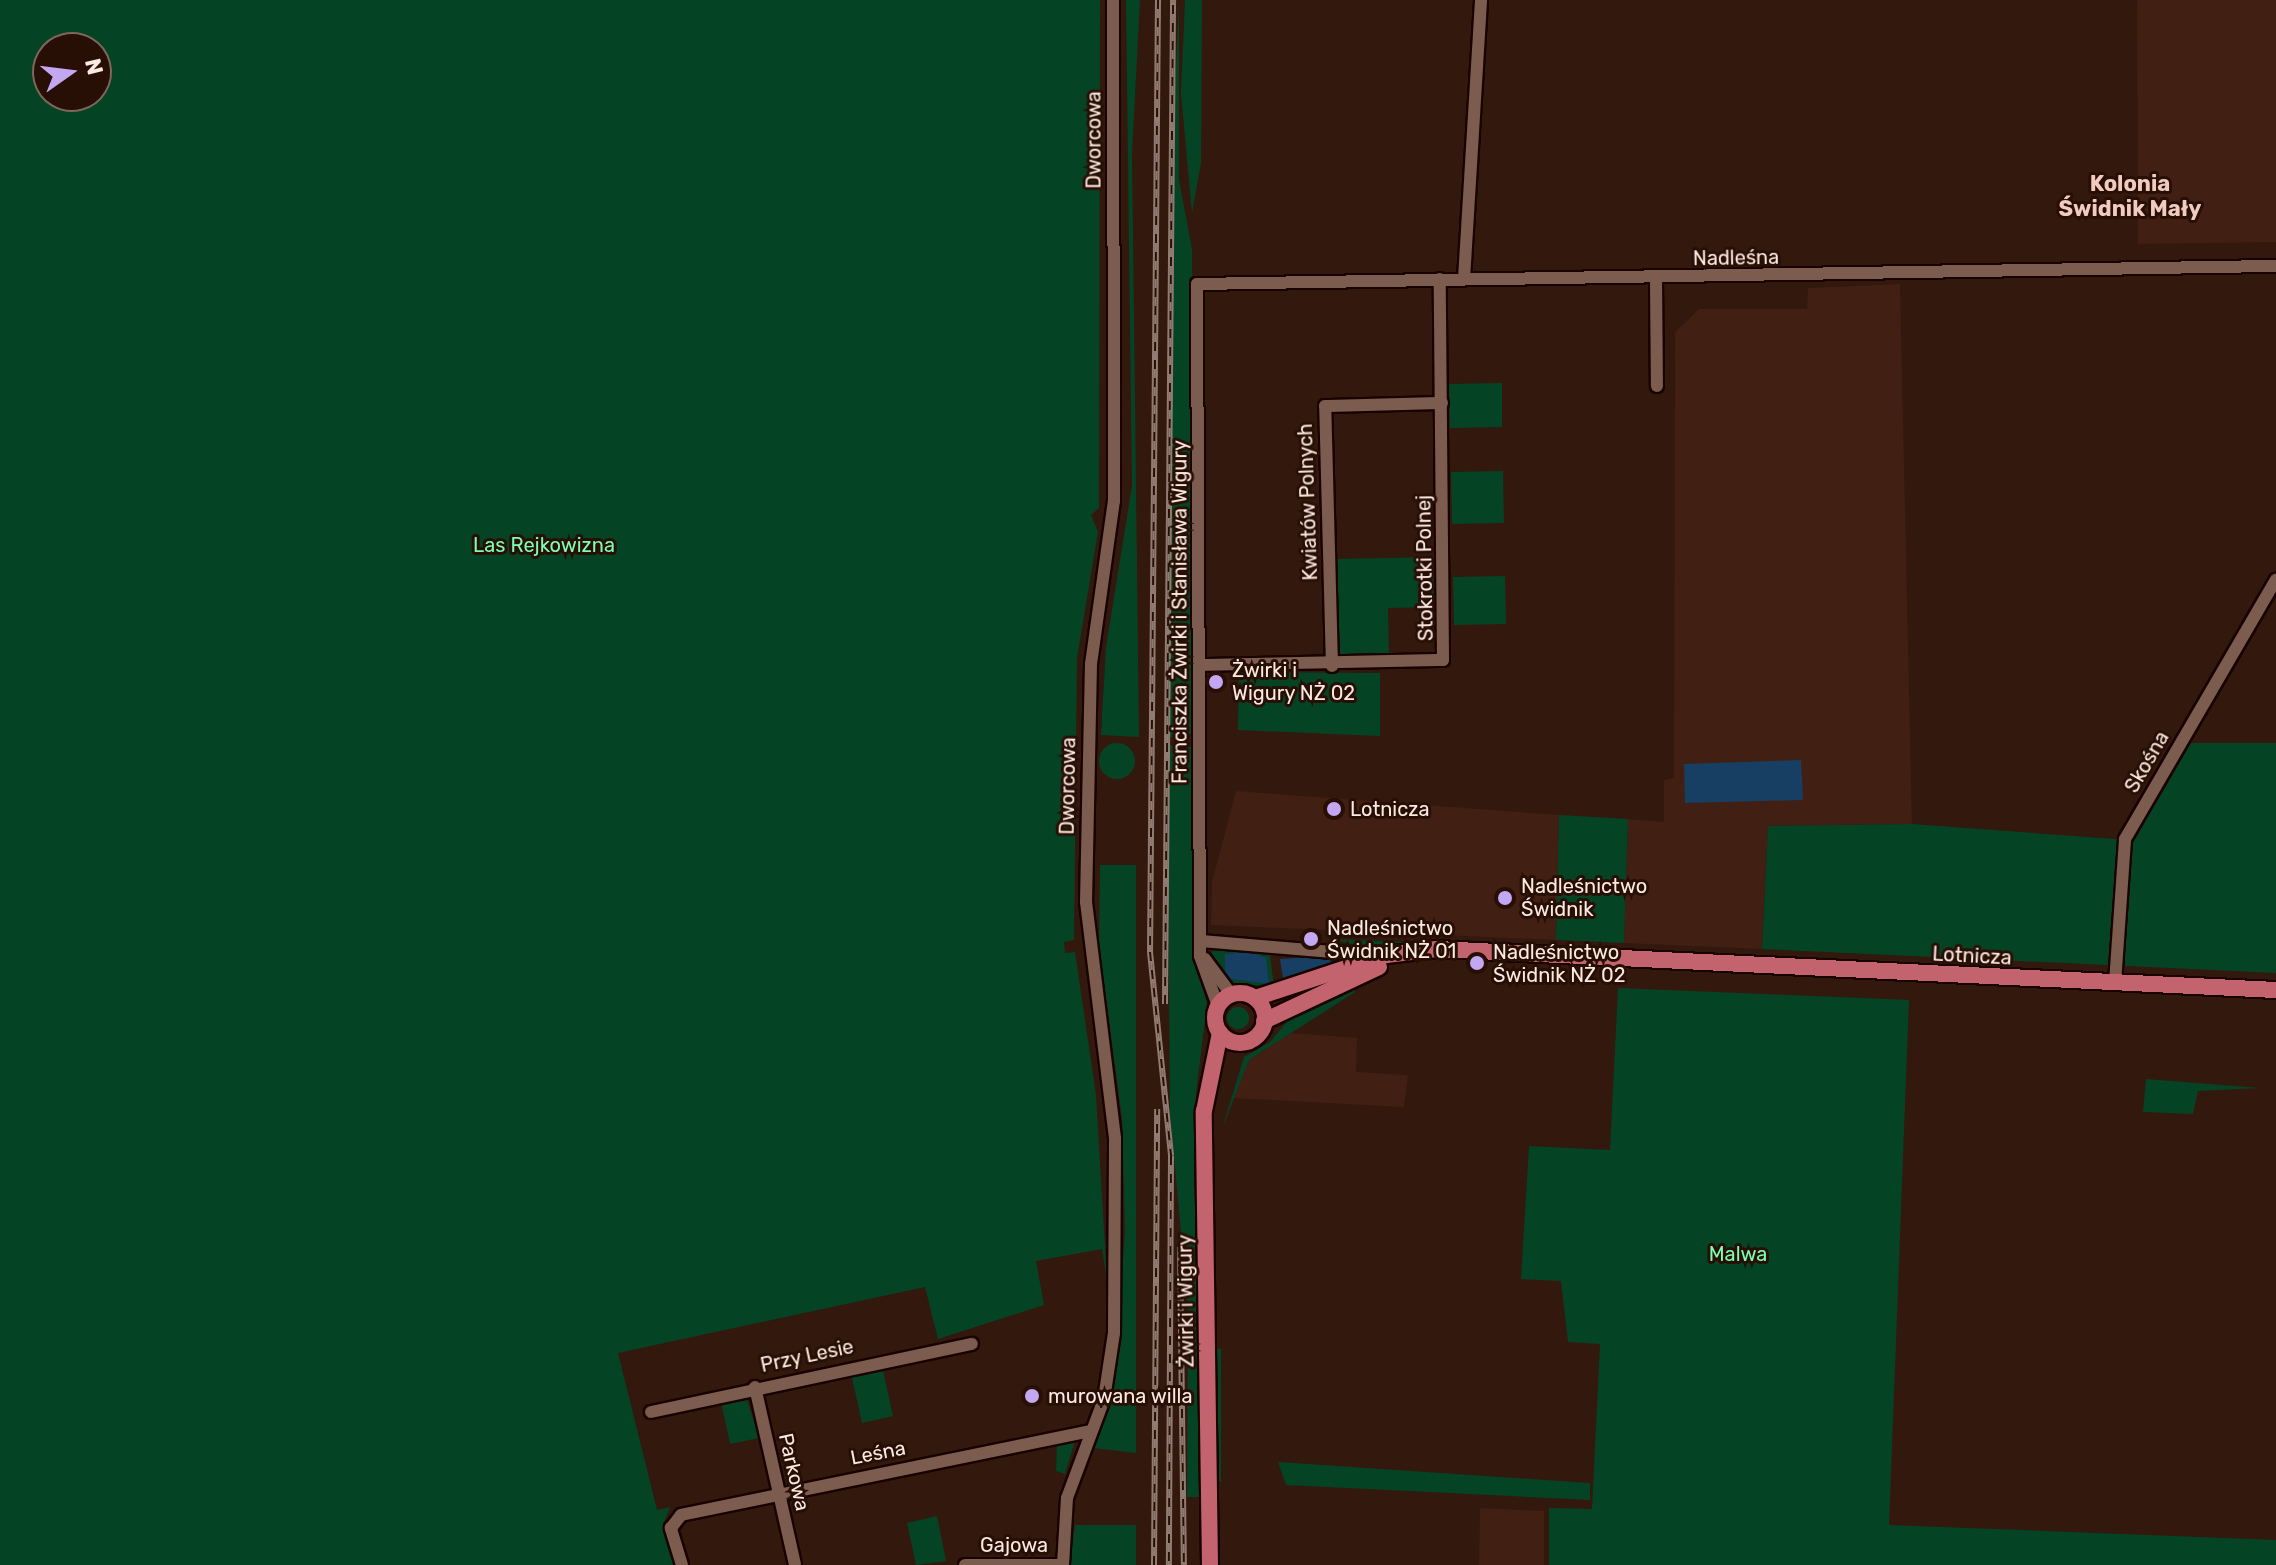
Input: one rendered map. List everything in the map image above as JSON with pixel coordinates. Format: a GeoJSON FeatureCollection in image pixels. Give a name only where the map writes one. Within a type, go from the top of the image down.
{"type":"FeatureCollection","features":[{"type":"Feature","properties":{"kind":"main road","name":"Lotnicza"},"geometry":{"type":"LineString","coordinates":[[1264,1021],[1386,965],[1474,952]]}},
{"type":"Feature","properties":{"kind":"main road","name":"Lotnicza"},"geometry":{"type":"LineString","coordinates":[[1255,998],[1382,956],[1474,952],[2276,990]]}},
{"type":"Feature","properties":{"kind":"main road"},"geometry":{"type":"LineString","coordinates":[[1255,998],[1264,1021],[1254,1038],[1236,1042],[1220,1033],[1224,1000],[1255,998]]}},
{"type":"Feature","properties":{"kind":"main road","name":"Żwirki i Wigury"},"geometry":{"type":"LineString","coordinates":[[1210,1565],[1205,1094],[1220,1033]]}},
{"type":"Feature","properties":{"kind":"main road","name":"Żwirki i Wigury"},"geometry":{"type":"LineString","coordinates":[[1205,1132],[1236,1042]]}},
{"type":"Feature","properties":{"kind":"street","name":"Dworcowa"},"geometry":{"type":"LineString","coordinates":[[1063,1565],[1067,1498],[1111,1368],[1115,1283],[1115,1138],[1086,902],[1091,664],[1114,501],[1113,0]]}},
{"type":"Feature","properties":{"kind":"street"},"geometry":{"type":"LineString","coordinates":[[1464,279],[1481,0]]}},
{"type":"Feature","properties":{"kind":"street","name":"Nadleśna"},"geometry":{"type":"LineString","coordinates":[[1197,284],[1656,279],[2276,266]]}},
{"type":"Feature","properties":{"kind":"street","name":"Stokrotki Polnej"},"geometry":{"type":"LineString","coordinates":[[1201,665],[1431,665],[1446,655],[1440,279]]}},
{"type":"Feature","properties":{"kind":"street"},"geometry":{"type":"LineString","coordinates":[[1656,279],[1657,386]]}},
{"type":"Feature","properties":{"kind":"street","name":"Franciszka Żwirki i Stanisława Wigury"},"geometry":{"type":"LineString","coordinates":[[1197,284],[1201,941]]}},
{"type":"Feature","properties":{"kind":"street","name":"Kwiatów Polnych"},"geometry":{"type":"LineString","coordinates":[[1332,666],[1325,406],[1442,403]]}},
{"type":"Feature","properties":{"kind":"street","name":"Skośna"},"geometry":{"type":"LineString","coordinates":[[2115,983],[2125,839],[2276,580]]}},
{"type":"Feature","properties":{"kind":"street"},"geometry":{"type":"LineString","coordinates":[[1224,1000],[1208,968],[1201,941],[1264,942],[1382,956]]}},
{"type":"Feature","properties":{"kind":"street","name":"Przy Lesie"},"geometry":{"type":"LineString","coordinates":[[651,1412],[755,1387],[972,1344]]}},
{"type":"Feature","properties":{"kind":"street","name":"Parkowa"},"geometry":{"type":"LineString","coordinates":[[755,1387],[795,1565]]}},
{"type":"Feature","properties":{"kind":"street","name":"Leśna"},"geometry":{"type":"LineString","coordinates":[[682,1565],[674,1518],[1091,1431]]}},
{"type":"Feature","properties":{"kind":"street","name":"Gajowa"},"geometry":{"type":"LineString","coordinates":[[965,1565],[1063,1565]]}},
{"type":"Feature","properties":{"kind":"shaded area"},"geometry":{"type":"Polygon","coordinates":[[[2137,0],[2276,0],[2276,242],[2138,244],[2137,0]]]}},
{"type":"Feature","properties":{"kind":"shaded area"},"geometry":{"type":"Polygon","coordinates":[[[1900,284],[1912,824],[1768,826],[1762,949],[1624,943],[1628,819],[1664,822],[1664,780],[1674,778],[1675,332],[1699,309],[1807,309],[1808,288],[1900,284]]]}},
{"type":"Feature","properties":{"kind":"shaded area"},"geometry":{"type":"Polygon","coordinates":[[[1236,791],[1559,815],[1556,940],[1211,925],[1212,882],[1236,791]]]}},
{"type":"Feature","properties":{"kind":"shaded area"},"geometry":{"type":"Polygon","coordinates":[[[1291,1033],[1357,1038],[1356,1072],[1408,1075],[1404,1107],[1232,1098],[1249,1060],[1291,1033]]]}},
{"type":"Feature","properties":{"kind":"shaded area"},"geometry":{"type":"Polygon","coordinates":[[[1480,1508],[1544,1511],[1544,1565],[1479,1565],[1480,1508]]]}},
{"type":"Feature","properties":{"kind":"green space","name":"Las Rejkowizna"},"geometry":{"type":"Polygon","coordinates":[[[0,0],[1100,0],[1099,508],[1091,515],[1098,532],[1077,658],[1074,940],[1064,942],[1065,953],[1075,952],[1096,1095],[1107,1280],[1102,1249],[1036,1261],[1044,1305],[938,1339],[925,1287],[618,1353],[657,1510],[670,1507],[664,1523],[676,1565],[0,1565],[0,0]]]}},
{"type":"Feature","properties":{"kind":"green space"},"geometry":{"type":"Polygon","coordinates":[[[1126,0],[1140,0],[1132,154],[1139,737],[1101,735],[1106,647],[1132,486],[1126,0]]]}},
{"type":"Feature","properties":{"kind":"green space"},"geometry":{"type":"Polygon","coordinates":[[[1179,0],[1179,180],[1192,249],[1196,733],[1168,738],[1171,172],[1179,0]]]}},
{"type":"Feature","properties":{"kind":"green space"},"geometry":{"type":"Polygon","coordinates":[[[1185,0],[1202,0],[1201,163],[1192,213],[1181,93],[1185,0]]]}},
{"type":"Feature","properties":{"kind":"green space"},"geometry":{"type":"Polygon","coordinates":[[[1502,383],[1502,427],[1450,428],[1449,384],[1502,383]]]}},
{"type":"Feature","properties":{"kind":"green space"},"geometry":{"type":"Polygon","coordinates":[[[1503,471],[1504,523],[1452,524],[1451,472],[1503,471]]]}},
{"type":"Feature","properties":{"kind":"green space"},"geometry":{"type":"Polygon","coordinates":[[[1438,557],[1439,607],[1388,608],[1389,658],[1337,659],[1336,559],[1438,557]]]}},
{"type":"Feature","properties":{"kind":"green space"},"geometry":{"type":"Polygon","coordinates":[[[1505,576],[1506,624],[1454,625],[1453,577],[1505,576]]]}},
{"type":"Feature","properties":{"kind":"green space"},"geometry":{"type":"Polygon","coordinates":[[[1239,672],[1380,673],[1380,736],[1238,730],[1239,672]]]}},
{"type":"Feature","properties":{"kind":"green space"},"geometry":{"type":"Polygon","coordinates":[[[1117,743],[1130,748],[1135,761],[1130,774],[1117,779],[1104,774],[1099,761],[1104,748],[1117,743]]]}},
{"type":"Feature","properties":{"kind":"green space"},"geometry":{"type":"Polygon","coordinates":[[[2186,743],[2276,743],[2276,973],[1762,949],[1768,826],[1912,824],[2128,840],[2186,743]]]}},
{"type":"Feature","properties":{"kind":"green space"},"geometry":{"type":"Polygon","coordinates":[[[1167,745],[1196,747],[1194,956],[1207,1003],[1196,1094],[1203,1497],[1187,1497],[1188,1308],[1170,1114],[1167,745]]]}},
{"type":"Feature","properties":{"kind":"green space"},"geometry":{"type":"Polygon","coordinates":[[[1559,815],[1628,819],[1624,943],[1556,940],[1559,815]]]}},
{"type":"Feature","properties":{"kind":"green space"},"geometry":{"type":"Polygon","coordinates":[[[1100,865],[1136,865],[1136,1453],[1093,1448],[1114,1388],[1125,1231],[1122,1118],[1099,946],[1100,865]]]}},
{"type":"Feature","properties":{"kind":"green space"},"geometry":{"type":"Polygon","coordinates":[[[1330,939],[1406,942],[1384,951],[1330,939]]]}},
{"type":"Feature","properties":{"kind":"green space"},"geometry":{"type":"Polygon","coordinates":[[[1219,945],[1269,947],[1274,987],[1227,983],[1208,956],[1219,945]]]}},
{"type":"Feature","properties":{"kind":"green space"},"geometry":{"type":"Polygon","coordinates":[[[1350,984],[1355,992],[1249,1060],[1222,1129],[1244,1057],[1270,1042],[1295,1012],[1350,984]]]}},
{"type":"Feature","properties":{"kind":"green space","name":"Malwa"},"geometry":{"type":"Polygon","coordinates":[[[1618,988],[1909,1000],[1889,1525],[2276,1540],[2276,1565],[1549,1565],[1549,1508],[1592,1509],[1600,1344],[1568,1342],[1561,1281],[1521,1279],[1529,1146],[1610,1150],[1618,988]]]}},
{"type":"Feature","properties":{"kind":"green space"},"geometry":{"type":"Polygon","coordinates":[[[1238,1007],[1246,1010],[1249,1018],[1246,1026],[1238,1029],[1230,1026],[1227,1018],[1230,1010],[1238,1007]]]}},
{"type":"Feature","properties":{"kind":"green space"},"geometry":{"type":"Polygon","coordinates":[[[2146,1079],[2260,1088],[2198,1091],[2193,1114],[2143,1112],[2146,1079]]]}},
{"type":"Feature","properties":{"kind":"green space"},"geometry":{"type":"Polygon","coordinates":[[[1215,1349],[1221,1349],[1221,1482],[1217,1480],[1215,1349]]]}},
{"type":"Feature","properties":{"kind":"green space"},"geometry":{"type":"Polygon","coordinates":[[[882,1366],[893,1416],[862,1423],[851,1373],[882,1366]]]}},
{"type":"Feature","properties":{"kind":"green space"},"geometry":{"type":"Polygon","coordinates":[[[746,1396],[759,1438],[730,1444],[721,1402],[746,1396]]]}},
{"type":"Feature","properties":{"kind":"green space"},"geometry":{"type":"Polygon","coordinates":[[[1075,1441],[1065,1474],[1056,1471],[1057,1444],[1075,1441]]]}},
{"type":"Feature","properties":{"kind":"green space"},"geometry":{"type":"Polygon","coordinates":[[[1278,1462],[1590,1483],[1590,1500],[1286,1485],[1278,1462]]]}},
{"type":"Feature","properties":{"kind":"green space"},"geometry":{"type":"Polygon","coordinates":[[[937,1516],[946,1561],[916,1565],[907,1523],[937,1516]]]}},
{"type":"Feature","properties":{"kind":"green space"},"geometry":{"type":"Polygon","coordinates":[[[1075,1525],[1136,1525],[1136,1565],[1070,1565],[1075,1525]]]}},
{"type":"Feature","properties":{"kind":"water"},"geometry":{"type":"Polygon","coordinates":[[[1801,760],[1803,800],[1685,803],[1684,764],[1801,760]]]}},
{"type":"Feature","properties":{"kind":"water"},"geometry":{"type":"Polygon","coordinates":[[[1250,952],[1266,958],[1269,984],[1225,978],[1225,954],[1250,952]]]}},
{"type":"Feature","properties":{"kind":"water"},"geometry":{"type":"Polygon","coordinates":[[[1330,956],[1331,963],[1283,978],[1280,959],[1330,956]]]}},
{"type":"Feature","properties":{"kind":"railway"},"geometry":{"type":"LineString","coordinates":[[1158,0],[1150,952],[1171,1156],[1169,1565]]}},
{"type":"Feature","properties":{"kind":"railway"},"geometry":{"type":"LineString","coordinates":[[1165,1004],[1173,0]]}},
{"type":"Feature","properties":{"kind":"railway"},"geometry":{"type":"LineString","coordinates":[[1154,1565],[1157,1109]]}},
{"type":"Feature","properties":{"kind":"railway"},"geometry":{"type":"LineString","coordinates":[[1180,1247],[1184,1565]]}},
{"type":"Feature","properties":{"kind":"place","name":"Żwirki i Wigury NŻ 02"},"geometry":{"type":"Point","coordinates":[1216,682]}},
{"type":"Feature","properties":{"kind":"place","name":"Lotnicza"},"geometry":{"type":"Point","coordinates":[1334,809]}},
{"type":"Feature","properties":{"kind":"place","name":"Nadleśnictwo Świdnik"},"geometry":{"type":"Point","coordinates":[1505,898]}},
{"type":"Feature","properties":{"kind":"place","name":"Nadleśnictwo Świdnik NŻ 01"},"geometry":{"type":"Point","coordinates":[1311,939]}},
{"type":"Feature","properties":{"kind":"place","name":"Nadleśnictwo Świdnik NŻ 02"},"geometry":{"type":"Point","coordinates":[1477,963]}},
{"type":"Feature","properties":{"kind":"place","name":"murowana willa"},"geometry":{"type":"Point","coordinates":[1032,1396]}},
{"type":"Feature","properties":{"kind":"district","name":"Kolonia Świdnik Mały"},"geometry":{"type":"Point","coordinates":[2130,196]}}]}
